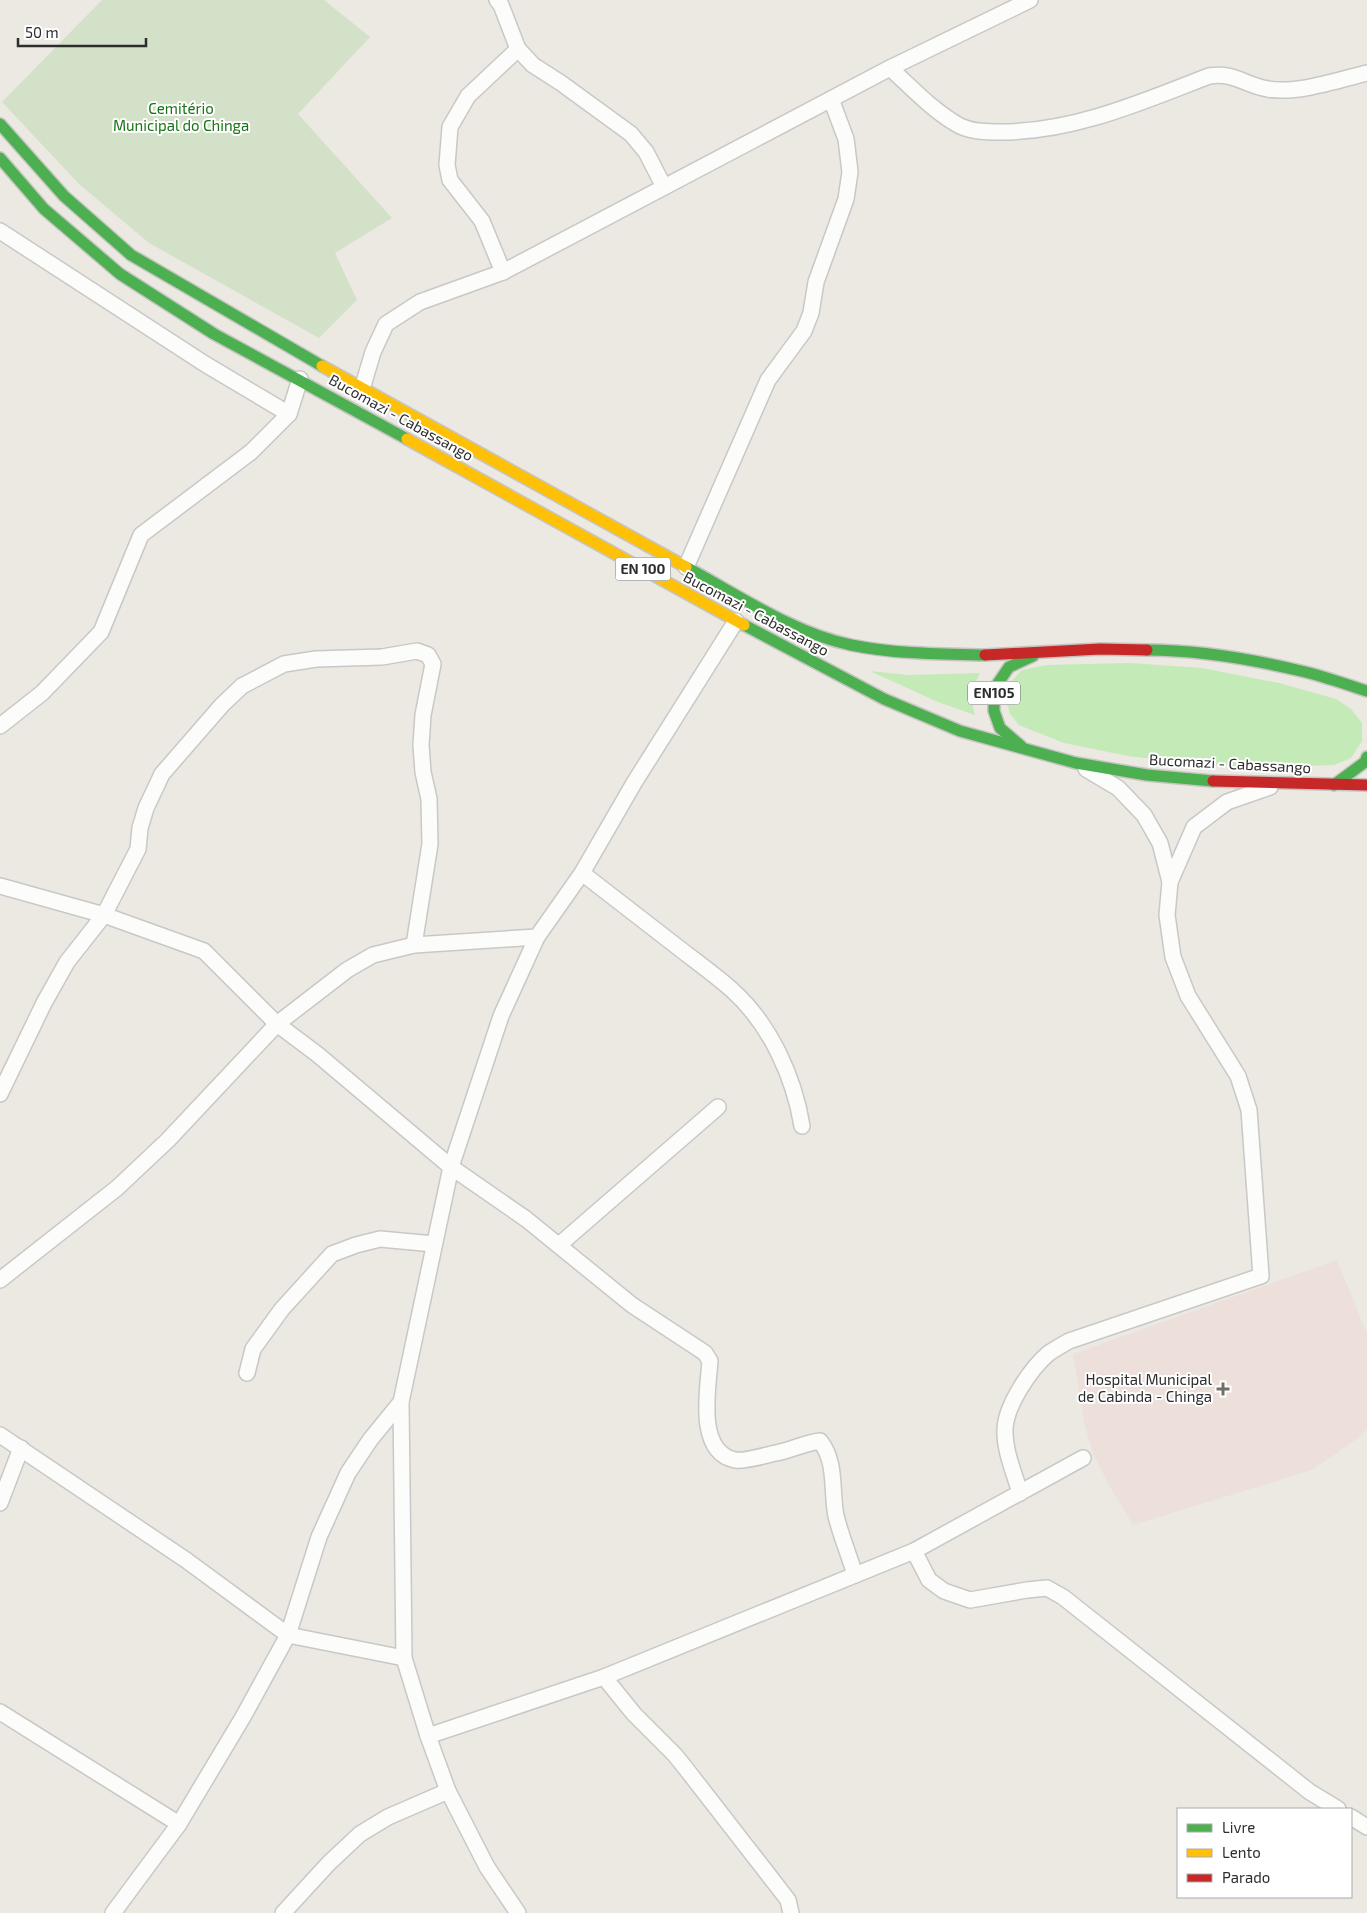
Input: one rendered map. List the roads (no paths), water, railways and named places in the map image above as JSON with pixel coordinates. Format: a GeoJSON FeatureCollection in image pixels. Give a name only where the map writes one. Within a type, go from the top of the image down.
{"type":"FeatureCollection","features":[{"type":"Feature","properties":{"kind":"main road","name":"Bucomazi - Cabassango"},"geometry":{"type":"LineString","coordinates":[[0,124],[64,196],[131,255],[284,345],[796,627],[850,645],[903,653],[1000,655],[1100,649],[1172,650],[1238,659],[1302,671],[1344,684],[1364,696]]}},
{"type":"Feature","properties":{"kind":"main road","name":"Bucomazi - Cabassango"},"geometry":{"type":"LineString","coordinates":[[0,158],[44,210],[120,274],[214,334],[300,379],[736,621],[884,699],[960,731],[1026,751],[1076,763],[1146,774],[1219,782],[1367,785]]}},
{"type":"Feature","properties":{"kind":"main road","name":"EN105"},"geometry":{"type":"LineString","coordinates":[[1026,751],[1000,728],[994,711],[994,689],[1008,667],[1045,651]]}},
{"type":"Feature","properties":{"kind":"main road"},"geometry":{"type":"LineString","coordinates":[[1334,785],[1365,762],[1367,757]]}},
{"type":"Feature","properties":{"kind":"street"},"geometry":{"type":"LineString","coordinates":[[362,388],[372,352],[386,324],[420,302],[503,272],[890,68],[1030,0]]}},
{"type":"Feature","properties":{"kind":"street"},"geometry":{"type":"LineString","coordinates":[[501,2],[518,49],[533,65],[562,83],[631,134],[646,152],[664,187]]}},
{"type":"Feature","properties":{"kind":"street"},"geometry":{"type":"LineString","coordinates":[[503,272],[482,221],[450,180],[446,165],[450,127],[468,96],[518,49]]}},
{"type":"Feature","properties":{"kind":"street"},"geometry":{"type":"LineString","coordinates":[[890,68],[942,114],[961,126],[984,132],[1015,132],[1062,126],[1119,110],[1209,76],[1223,74],[1269,89],[1295,89],[1367,73]]}},
{"type":"Feature","properties":{"kind":"street"},"geometry":{"type":"LineString","coordinates":[[686,567],[768,380],[804,331],[811,313],[816,282],[846,199],[850,172],[846,139],[831,99]]}},
{"type":"Feature","properties":{"kind":"street"},"geometry":{"type":"LineString","coordinates":[[0,231],[205,364],[289,414]]}},
{"type":"Feature","properties":{"kind":"street"},"geometry":{"type":"LineString","coordinates":[[0,726],[42,693],[101,632],[141,535],[250,452],[289,414],[300,379]]}},
{"type":"Feature","properties":{"kind":"street"},"geometry":{"type":"LineString","coordinates":[[518,1912],[487,1867],[448,1791],[428,1736],[404,1658],[401,1402],[451,1167],[501,1016],[537,936],[582,873],[634,782],[736,621]]}},
{"type":"Feature","properties":{"kind":"street"},"geometry":{"type":"LineString","coordinates":[[0,1094],[44,1003],[67,962],[104,915],[138,849],[140,828],[146,808],[162,774],[222,705],[242,686],[284,664],[316,659],[382,657],[417,651],[428,655],[433,664],[423,715],[421,744],[423,772],[430,799],[430,844],[414,945]]}},
{"type":"Feature","properties":{"kind":"street"},"geometry":{"type":"LineString","coordinates":[[1076,763],[1118,788],[1144,815],[1160,843],[1170,882]]}},
{"type":"Feature","properties":{"kind":"street"},"geometry":{"type":"LineString","coordinates":[[1020,1493],[1008,1454],[1005,1428],[1010,1410],[1020,1388],[1037,1365],[1050,1353],[1069,1341],[1261,1276],[1249,1110],[1238,1076],[1188,996],[1173,956],[1167,915],[1170,882],[1194,827],[1227,802],[1281,783]]}},
{"type":"Feature","properties":{"kind":"street"},"geometry":{"type":"LineString","coordinates":[[582,873],[733,991],[765,1030],[783,1064],[798,1100],[802,1126]]}},
{"type":"Feature","properties":{"kind":"street"},"geometry":{"type":"LineString","coordinates":[[0,886],[104,915],[204,951],[278,1024],[317,1054],[451,1167],[526,1218],[632,1305],[704,1353],[710,1361],[706,1422],[713,1444],[722,1455],[736,1460],[820,1441],[827,1449],[831,1465],[836,1515],[855,1575]]}},
{"type":"Feature","properties":{"kind":"street"},"geometry":{"type":"LineString","coordinates":[[0,1280],[117,1188],[168,1140],[278,1024],[347,970],[373,955],[414,945],[537,936]]}},
{"type":"Feature","properties":{"kind":"street"},"geometry":{"type":"LineString","coordinates":[[559,1245],[718,1107]]}},
{"type":"Feature","properties":{"kind":"street"},"geometry":{"type":"LineString","coordinates":[[247,1373],[253,1349],[282,1309],[332,1254],[380,1239],[434,1244]]}},
{"type":"Feature","properties":{"kind":"street"},"geometry":{"type":"LineString","coordinates":[[113,1913],[179,1824],[243,1717],[288,1635],[319,1537],[348,1473],[370,1440],[401,1402]]}},
{"type":"Feature","properties":{"kind":"street"},"geometry":{"type":"LineString","coordinates":[[0,1435],[186,1560],[288,1635],[404,1658]]}},
{"type":"Feature","properties":{"kind":"street"},"geometry":{"type":"LineString","coordinates":[[0,1504],[21,1448]]}},
{"type":"Feature","properties":{"kind":"street"},"geometry":{"type":"LineString","coordinates":[[428,1736],[604,1677],[914,1551],[1083,1458]]}},
{"type":"Feature","properties":{"kind":"street"},"geometry":{"type":"LineString","coordinates":[[914,1551],[929,1580],[944,1590],[970,1600],[1047,1588],[1063,1597],[1310,1792],[1336,1808]]}},
{"type":"Feature","properties":{"kind":"street"},"geometry":{"type":"LineString","coordinates":[[604,1677],[634,1714],[675,1755],[788,1900],[791,1913]]}},
{"type":"Feature","properties":{"kind":"street"},"geometry":{"type":"LineString","coordinates":[[0,1712],[179,1824]]}},
{"type":"Feature","properties":{"kind":"street"},"geometry":{"type":"LineString","coordinates":[[283,1913],[360,1834],[388,1817],[448,1791]]}},
{"type":"Feature","properties":{"kind":"street"},"geometry":{"type":"LineString","coordinates":[[1352,1818],[1367,1827]]}},
{"type":"Feature","properties":{"kind":"place","name":"Hospital Municipal de Cabinda - Chinga"},"geometry":{"type":"Point","coordinates":[1223,1389]}},
{"type":"Feature","properties":{"kind":"park label","name":"Cemitério Municipal do Chinga"},"geometry":{"type":"Point","coordinates":[181,118]}}]}
